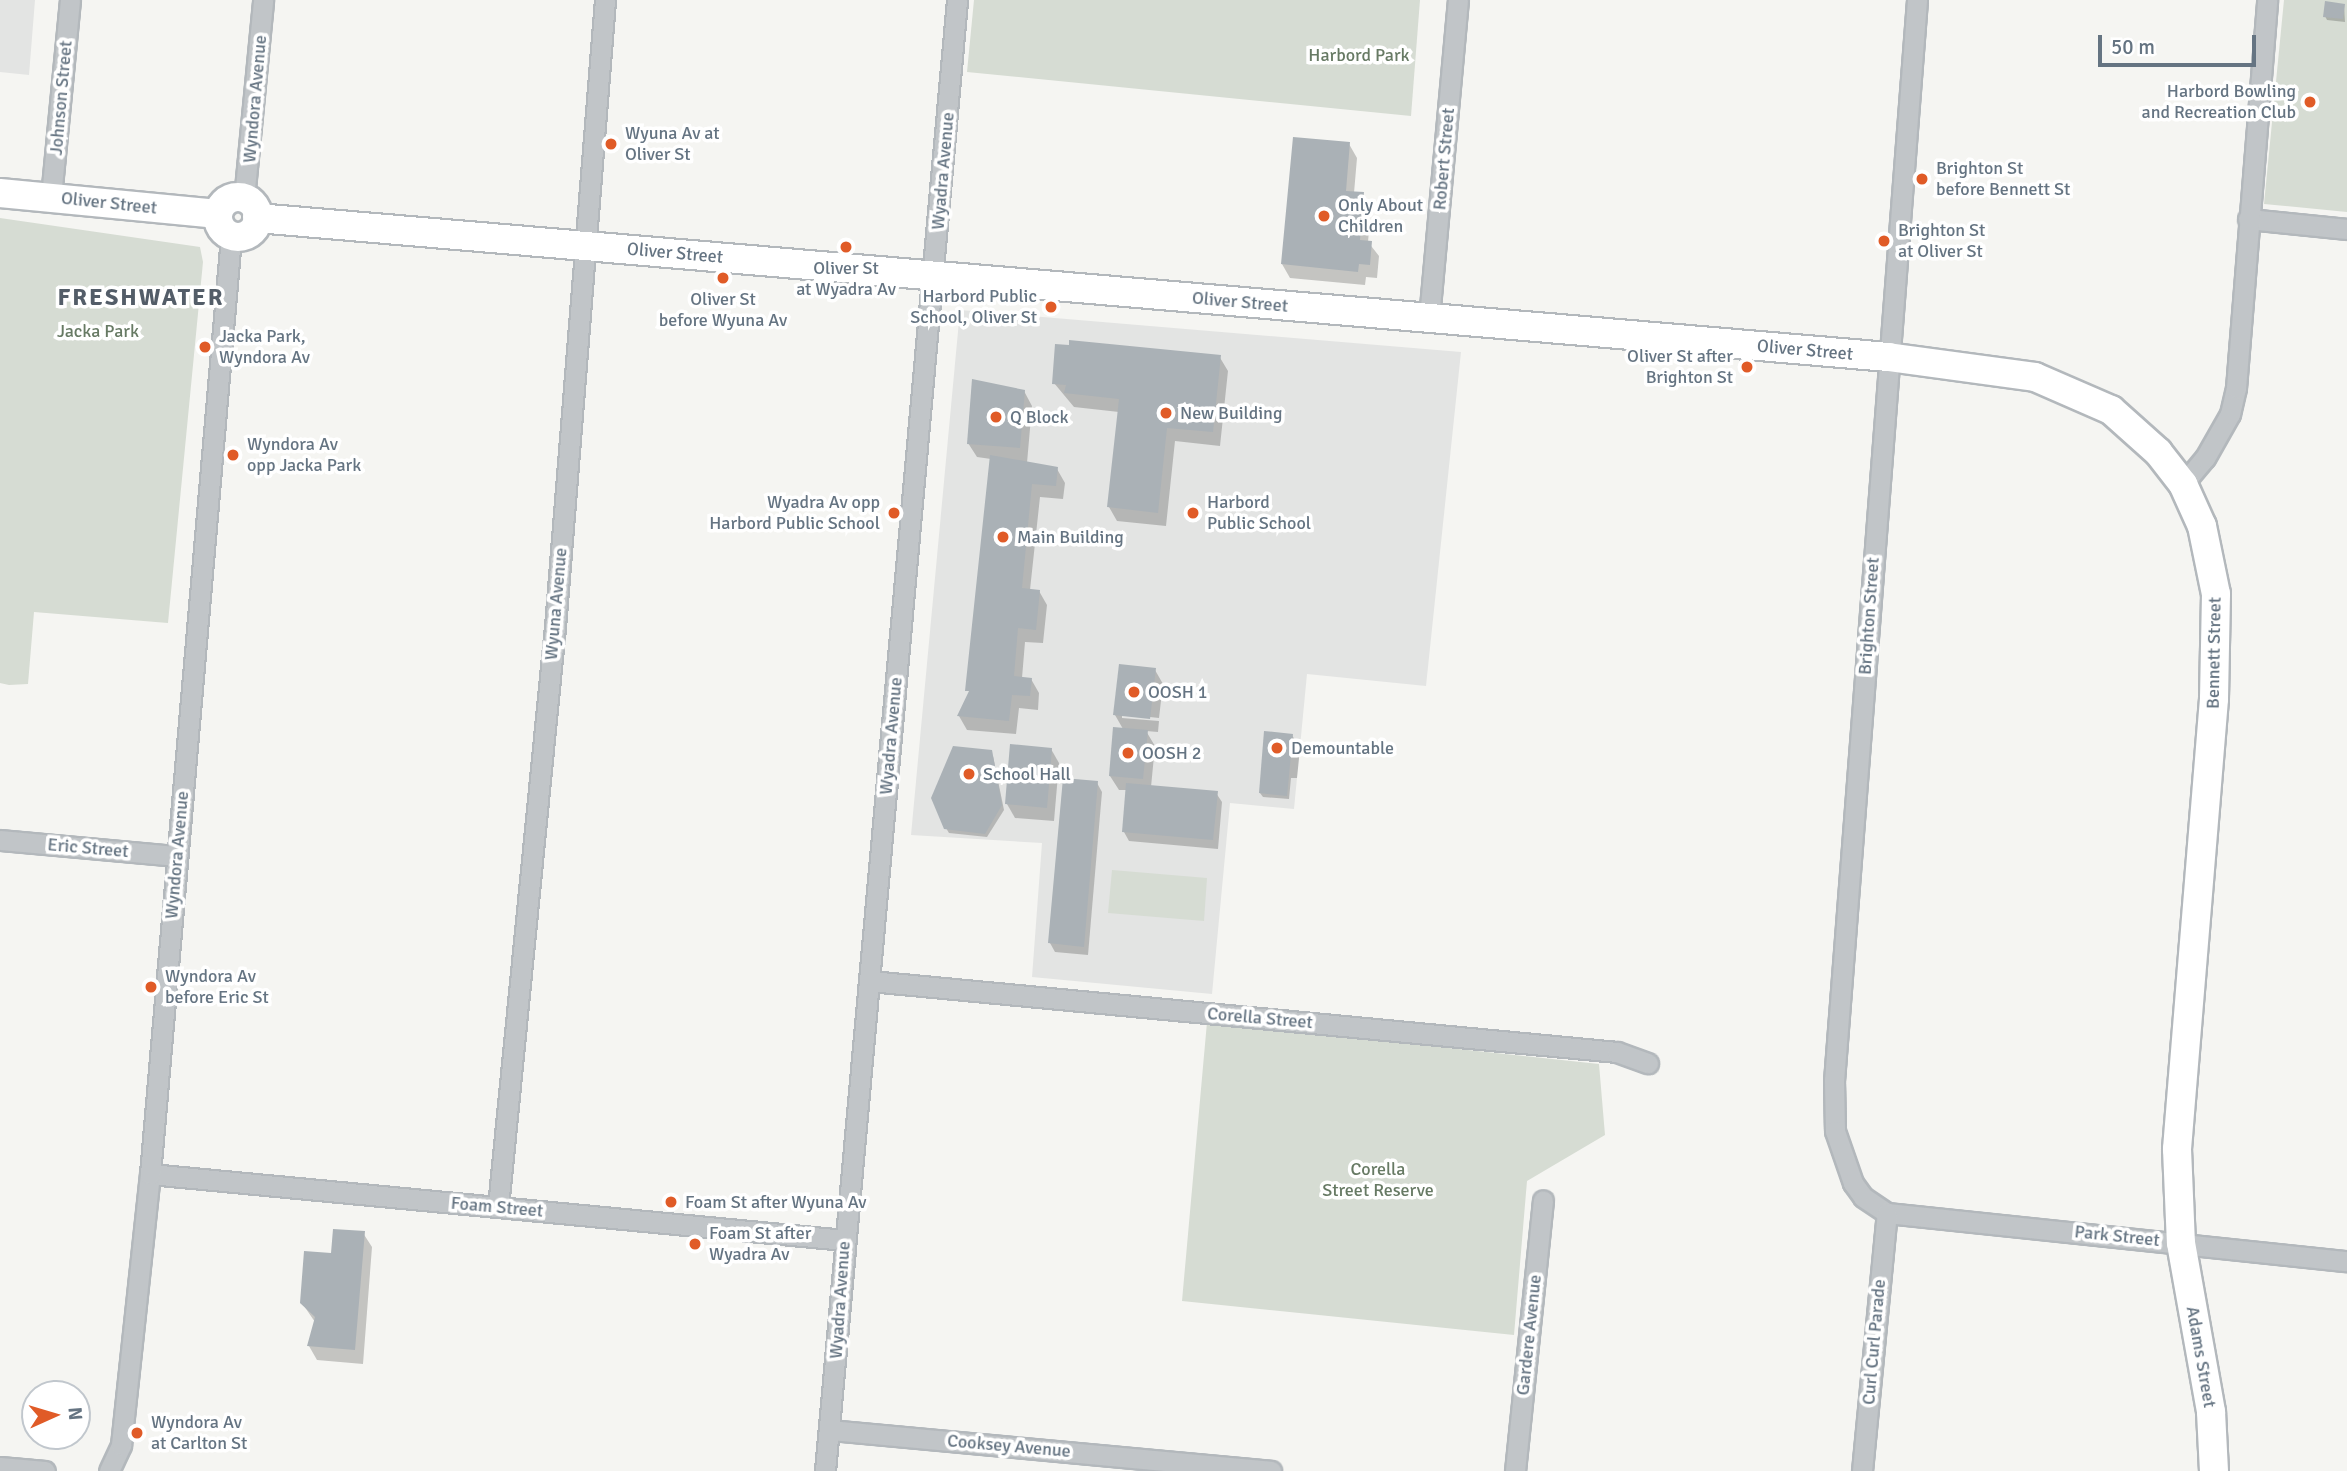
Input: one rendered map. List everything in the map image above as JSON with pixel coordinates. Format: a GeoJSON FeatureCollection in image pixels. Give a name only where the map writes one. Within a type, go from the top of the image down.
{"type":"FeatureCollection","features":[{"type":"Feature","properties":{"kind":"main road","name":"Oliver Street"},"geometry":{"type":"LineString","coordinates":[[0,193],[51,197],[225,225]]}},
{"type":"Feature","properties":{"kind":"main road"},"geometry":{"type":"LineString","coordinates":[[225,225],[228,200],[251,209]]}},
{"type":"Feature","properties":{"kind":"main road","name":"Oliver Street"},"geometry":{"type":"LineString","coordinates":[[251,209],[586,246],[1888,357],[2035,377],[2087,397],[2136,429],[2183,484]]}},
{"type":"Feature","properties":{"kind":"main road","name":"Bennett Street"},"geometry":{"type":"LineString","coordinates":[[2181,1243],[2177,1149],[2217,631],[2211,560],[2183,484]]}},
{"type":"Feature","properties":{"kind":"main road","name":"Adams Street"},"geometry":{"type":"LineString","coordinates":[[2181,1243],[2211,1412],[2214,1471]]}},
{"type":"Feature","properties":{"kind":"street","name":"Johnson Street"},"geometry":{"type":"LineString","coordinates":[[51,197],[70,0]]}},
{"type":"Feature","properties":{"kind":"street","name":"Wyndora Avenue"},"geometry":{"type":"LineString","coordinates":[[251,209],[263,0]]}},
{"type":"Feature","properties":{"kind":"street","name":"Wyuna Avenue"},"geometry":{"type":"LineString","coordinates":[[498,1207],[555,627],[605,0]]}},
{"type":"Feature","properties":{"kind":"street","name":"Wyadra Avenue"},"geometry":{"type":"LineString","coordinates":[[825,1471],[957,0]]}},
{"type":"Feature","properties":{"kind":"street","name":"Robert Street"},"geometry":{"type":"LineString","coordinates":[[1429,318],[1458,0]]}},
{"type":"Feature","properties":{"kind":"street","name":"Brighton Street"},"geometry":{"type":"LineString","coordinates":[[1887,1213],[1853,1183],[1835,1131],[1834,1080],[1917,0]]}},
{"type":"Feature","properties":{"kind":"street"},"geometry":{"type":"LineString","coordinates":[[2183,484],[2205,458],[2230,414],[2267,0]]}},
{"type":"Feature","properties":{"kind":"street"},"geometry":{"type":"LineString","coordinates":[[2248,219],[2347,229]]}},
{"type":"Feature","properties":{"kind":"street","name":"Wyndora Avenue"},"geometry":{"type":"LineString","coordinates":[[109,1467],[121,1445],[150,1174],[225,225]]}},
{"type":"Feature","properties":{"kind":"street","name":"Eric Street"},"geometry":{"type":"LineString","coordinates":[[0,840],[176,856]]}},
{"type":"Feature","properties":{"kind":"street","name":"Corella Street"},"geometry":{"type":"LineString","coordinates":[[870,981],[1617,1052],[1648,1063]]}},
{"type":"Feature","properties":{"kind":"street","name":"Foam Street"},"geometry":{"type":"LineString","coordinates":[[150,1174],[844,1240]]}},
{"type":"Feature","properties":{"kind":"street","name":"Gardere Avenue"},"geometry":{"type":"LineString","coordinates":[[1515,1471],[1543,1200]]}},
{"type":"Feature","properties":{"kind":"street","name":"Park Street"},"geometry":{"type":"LineString","coordinates":[[1887,1213],[2347,1261]]}},
{"type":"Feature","properties":{"kind":"street","name":"Curl Curl Parade"},"geometry":{"type":"LineString","coordinates":[[1862,1471],[1887,1213]]}},
{"type":"Feature","properties":{"kind":"street","name":"Cooksey Avenue"},"geometry":{"type":"LineString","coordinates":[[830,1430],[1271,1471]]}},
{"type":"Feature","properties":{"kind":"street"},"geometry":{"type":"LineString","coordinates":[[0,1467],[45,1471]]}},
{"type":"Feature","properties":{"kind":"street"},"geometry":{"type":"LineString","coordinates":[[92,1471],[109,1467]]}},
{"type":"Feature","properties":{"kind":"shaded area"},"geometry":{"type":"Polygon","coordinates":[[[0,0],[35,0],[29,75],[0,72],[0,0]]]}},
{"type":"Feature","properties":{"kind":"shaded area","name":"Harbord Public School"},"geometry":{"type":"Polygon","coordinates":[[[960,310],[1461,352],[1426,686],[1307,674],[1294,809],[1230,803],[1212,994],[1032,977],[1042,843],[911,835],[960,310]]]}},
{"type":"Feature","properties":{"kind":"green space","name":"Harbord Park"},"geometry":{"type":"Polygon","coordinates":[[[974,0],[1420,0],[1411,116],[967,72],[974,0]]]}},
{"type":"Feature","properties":{"kind":"green space","name":"Harbord Bowling and Recreation Club"},"geometry":{"type":"Polygon","coordinates":[[[2284,0],[2347,0],[2347,212],[2264,204],[2284,0]]]}},
{"type":"Feature","properties":{"kind":"green space","name":"Jacka Park"},"geometry":{"type":"Polygon","coordinates":[[[0,218],[200,247],[203,262],[168,623],[34,612],[28,684],[9,685],[0,683],[0,218]]]}},
{"type":"Feature","properties":{"kind":"green space"},"geometry":{"type":"Polygon","coordinates":[[[1112,870],[1207,878],[1204,921],[1108,913],[1112,870]]]}},
{"type":"Feature","properties":{"kind":"green space","name":"Corella Street Reserve"},"geometry":{"type":"Polygon","coordinates":[[[1207,1022],[1599,1064],[1605,1135],[1527,1181],[1514,1335],[1182,1301],[1207,1022]]]}},
{"type":"Feature","properties":{"kind":"building"},"geometry":{"type":"Polygon","coordinates":[[[2325,1],[2345,4],[2343,19],[2323,17],[2325,1]]]}},
{"type":"Feature","properties":{"kind":"building","name":"Only About Children"},"geometry":{"type":"Polygon","coordinates":[[[1293,137],[1350,142],[1346,191],[1364,192],[1360,240],[1372,241],[1370,265],[1359,264],[1358,272],[1281,264],[1293,137]]]}},
{"type":"Feature","properties":{"kind":"building","name":"New Building"},"geometry":{"type":"Polygon","coordinates":[[[1069,340],[1221,355],[1213,432],[1167,428],[1158,513],[1107,507],[1119,399],[1064,393],[1066,385],[1052,384],[1055,344],[1069,345],[1069,340]]]}},
{"type":"Feature","properties":{"kind":"building","name":"Q Block"},"geometry":{"type":"Polygon","coordinates":[[[972,379],[1025,390],[1020,448],[967,444],[972,379]]]}},
{"type":"Feature","properties":{"kind":"building","name":"Main Building"},"geometry":{"type":"Polygon","coordinates":[[[990,455],[1058,467],[1056,486],[1032,484],[1022,588],[1040,590],[1036,630],[1018,628],[1014,676],[1032,678],[1030,696],[1012,695],[1009,721],[957,716],[969,691],[965,691],[990,455]]]}},
{"type":"Feature","properties":{"kind":"building","name":"OOSH 1"},"geometry":{"type":"Polygon","coordinates":[[[1119,664],[1156,668],[1150,719],[1113,715],[1119,664]]]}},
{"type":"Feature","properties":{"kind":"building","name":"OOSH 2"},"geometry":{"type":"Polygon","coordinates":[[[1113,727],[1148,730],[1143,779],[1109,776],[1113,727]]]}},
{"type":"Feature","properties":{"kind":"building"},"geometry":{"type":"Polygon","coordinates":[[[1264,731],[1293,734],[1287,796],[1259,793],[1264,731]]]}},
{"type":"Feature","properties":{"kind":"building"},"geometry":{"type":"Polygon","coordinates":[[[1010,744],[1052,748],[1047,808],[1005,804],[1010,744]]]}},
{"type":"Feature","properties":{"kind":"building","name":"School Hall"},"geometry":{"type":"Polygon","coordinates":[[[953,746],[992,750],[1002,805],[985,834],[944,829],[931,798],[953,746]]]}},
{"type":"Feature","properties":{"kind":"building"},"geometry":{"type":"Polygon","coordinates":[[[1063,778],[1098,781],[1084,947],[1048,943],[1063,778]]]}},
{"type":"Feature","properties":{"kind":"building"},"geometry":{"type":"Polygon","coordinates":[[[1126,783],[1218,791],[1213,840],[1122,832],[1126,783]]]}},
{"type":"Feature","properties":{"kind":"building"},"geometry":{"type":"Polygon","coordinates":[[[333,1229],[365,1231],[355,1350],[307,1346],[315,1317],[300,1303],[304,1251],[331,1253],[333,1229]]]}},
{"type":"Feature","properties":{"kind":"place","name":"Harbord Bowling and Recreation Club"},"geometry":{"type":"Point","coordinates":[2310,102]}},
{"type":"Feature","properties":{"kind":"place","name":"Wyuna Av at Oliver St"},"geometry":{"type":"Point","coordinates":[611,144]}},
{"type":"Feature","properties":{"kind":"place","name":"Brighton St before Bennett St"},"geometry":{"type":"Point","coordinates":[1922,179]}},
{"type":"Feature","properties":{"kind":"place","name":"Only About Children"},"geometry":{"type":"Point","coordinates":[1324,216]}},
{"type":"Feature","properties":{"kind":"place","name":"Brighton St at Oliver St"},"geometry":{"type":"Point","coordinates":[1884,241]}},
{"type":"Feature","properties":{"kind":"place","name":"Oliver St at Wyadra Av"},"geometry":{"type":"Point","coordinates":[846,247]}},
{"type":"Feature","properties":{"kind":"place","name":"Oliver St before Wyuna Av"},"geometry":{"type":"Point","coordinates":[723,278]}},
{"type":"Feature","properties":{"kind":"place","name":"Harbord Public School, Oliver St"},"geometry":{"type":"Point","coordinates":[1051,307]}},
{"type":"Feature","properties":{"kind":"place","name":"Jacka Park, Wyndora Av"},"geometry":{"type":"Point","coordinates":[205,347]}},
{"type":"Feature","properties":{"kind":"place","name":"Oliver St after Brighton St"},"geometry":{"type":"Point","coordinates":[1747,367]}},
{"type":"Feature","properties":{"kind":"place","name":"New Building"},"geometry":{"type":"Point","coordinates":[1166,413]}},
{"type":"Feature","properties":{"kind":"place","name":"Q Block"},"geometry":{"type":"Point","coordinates":[996,417]}},
{"type":"Feature","properties":{"kind":"place","name":"Wyndora Av opp Jacka Park"},"geometry":{"type":"Point","coordinates":[233,455]}},
{"type":"Feature","properties":{"kind":"place","name":"Wyadra Av opp Harbord Public School"},"geometry":{"type":"Point","coordinates":[894,513]}},
{"type":"Feature","properties":{"kind":"place","name":"Harbord Public School"},"geometry":{"type":"Point","coordinates":[1193,513]}},
{"type":"Feature","properties":{"kind":"place","name":"Main Building"},"geometry":{"type":"Point","coordinates":[1003,537]}},
{"type":"Feature","properties":{"kind":"place","name":"OOSH 1"},"geometry":{"type":"Point","coordinates":[1134,692]}},
{"type":"Feature","properties":{"kind":"place","name":"Demountable"},"geometry":{"type":"Point","coordinates":[1277,748]}},
{"type":"Feature","properties":{"kind":"place","name":"OOSH 2"},"geometry":{"type":"Point","coordinates":[1128,753]}},
{"type":"Feature","properties":{"kind":"place","name":"School Hall"},"geometry":{"type":"Point","coordinates":[969,774]}},
{"type":"Feature","properties":{"kind":"place","name":"Wyndora Av before Eric St"},"geometry":{"type":"Point","coordinates":[151,987]}},
{"type":"Feature","properties":{"kind":"place","name":"Foam St after Wyuna Av"},"geometry":{"type":"Point","coordinates":[671,1202]}},
{"type":"Feature","properties":{"kind":"place","name":"Foam St after Wyadra Av"},"geometry":{"type":"Point","coordinates":[695,1244]}},
{"type":"Feature","properties":{"kind":"place","name":"Wyndora Av at Carlton St"},"geometry":{"type":"Point","coordinates":[137,1433]}},
{"type":"Feature","properties":{"kind":"district","name":"FRESHWATER"},"geometry":{"type":"Point","coordinates":[141,298]}}]}
